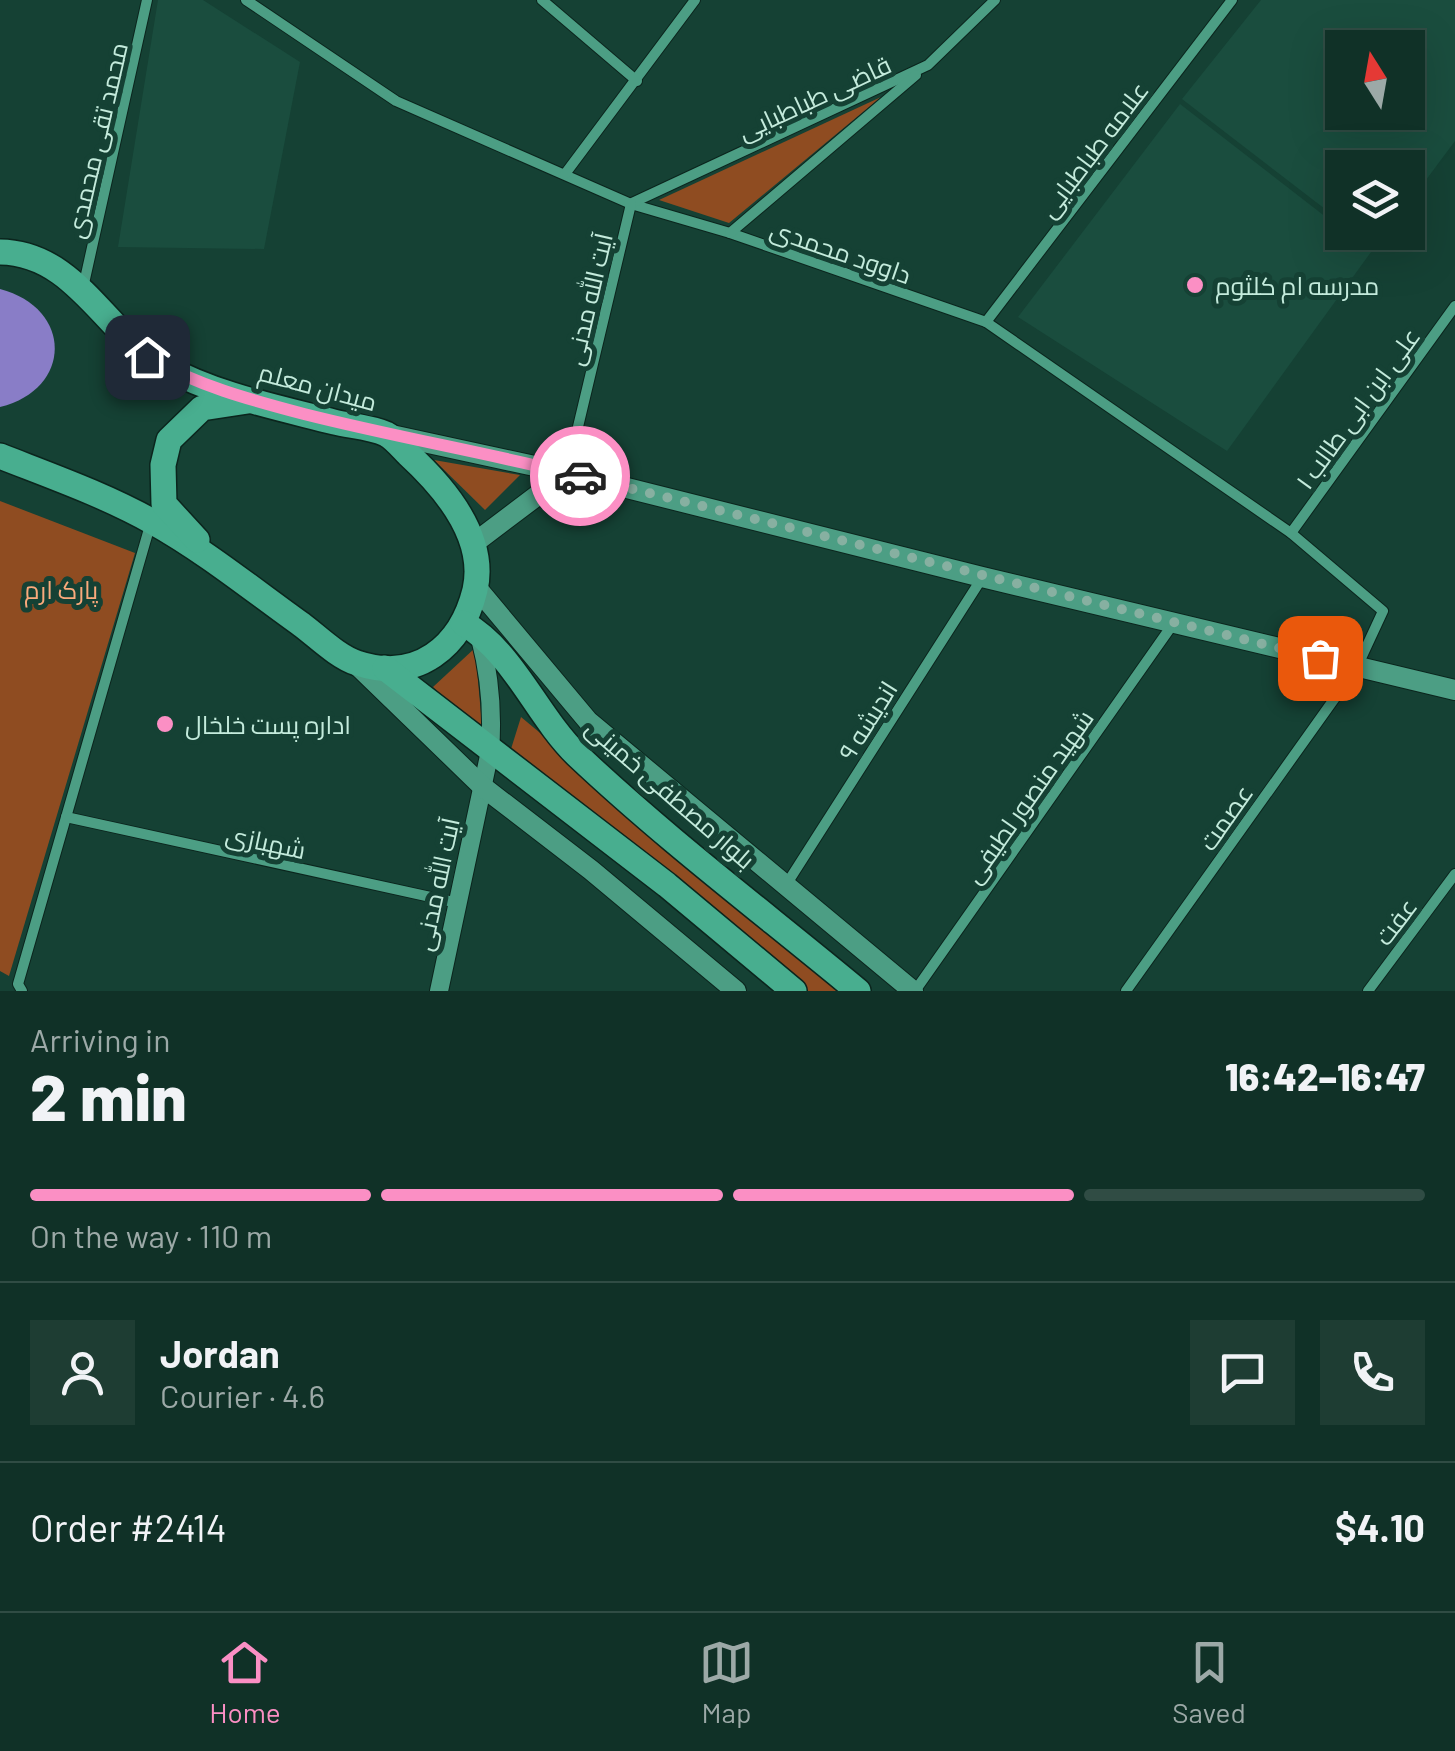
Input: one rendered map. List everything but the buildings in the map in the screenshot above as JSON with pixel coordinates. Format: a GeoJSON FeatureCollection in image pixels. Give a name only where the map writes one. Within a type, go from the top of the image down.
{"type":"FeatureCollection","features":[{"type":"Feature","properties":{"kind":"main road","name":"میدان معلم"},"geometry":{"type":"LineString","coordinates":[[0,252],[51,266],[83,289],[147,357],[190,381],[386,434],[452,502],[473,544],[476,587],[471,628],[421,664],[386,668],[355,663],[216,562],[151,521],[0,456]]}},
{"type":"Feature","properties":{"kind":"main road"},"geometry":{"type":"LineString","coordinates":[[216,562],[164,504],[163,464],[169,440],[202,408],[252,400]]}},
{"type":"Feature","properties":{"kind":"main road"},"geometry":{"type":"LineString","coordinates":[[386,434],[567,473],[1455,690]]}},
{"type":"Feature","properties":{"kind":"main road"},"geometry":{"type":"LineString","coordinates":[[473,544],[567,473]]}},
{"type":"Feature","properties":{"kind":"main road"},"geometry":{"type":"LineString","coordinates":[[476,587],[588,722],[914,991]]}},
{"type":"Feature","properties":{"kind":"main road","name":"بلوار مصطفی خمینی"},"geometry":{"type":"LineString","coordinates":[[471,628],[575,752],[858,991]]}},
{"type":"Feature","properties":{"kind":"main road"},"geometry":{"type":"LineString","coordinates":[[355,663],[482,787],[591,870],[736,991]]}},
{"type":"Feature","properties":{"kind":"main road"},"geometry":{"type":"LineString","coordinates":[[386,668],[667,884],[794,991]]}},
{"type":"Feature","properties":{"kind":"street","name":"محمد تقی محمدی"},"geometry":{"type":"LineString","coordinates":[[83,289],[147,0]]}},
{"type":"Feature","properties":{"kind":"street","name":"داوود محمدی"},"geometry":{"type":"LineString","coordinates":[[246,0],[396,101],[567,172],[632,204],[730,233],[986,322],[1291,532],[1383,612]]}},
{"type":"Feature","properties":{"kind":"street"},"geometry":{"type":"LineString","coordinates":[[542,0],[638,81]]}},
{"type":"Feature","properties":{"kind":"street"},"geometry":{"type":"LineString","coordinates":[[567,172],[638,81],[694,0]]}},
{"type":"Feature","properties":{"kind":"street","name":"قاضی طباطبایی"},"geometry":{"type":"LineString","coordinates":[[632,204],[928,65],[994,0]]}},
{"type":"Feature","properties":{"kind":"street","name":"علامه طباطبایی"},"geometry":{"type":"LineString","coordinates":[[986,322],[1232,0]]}},
{"type":"Feature","properties":{"kind":"street"},"geometry":{"type":"LineString","coordinates":[[730,233],[928,65]]}},
{"type":"Feature","properties":{"kind":"street","name":"آیت الله مدنی"},"geometry":{"type":"LineString","coordinates":[[567,473],[632,204]]}},
{"type":"Feature","properties":{"kind":"street","name":"علی ابن ابی طالب ۱"},"geometry":{"type":"LineString","coordinates":[[1291,532],[1455,306]]}},
{"type":"Feature","properties":{"kind":"street"},"geometry":{"type":"LineString","coordinates":[[22,991],[18,984],[151,521]]}},
{"type":"Feature","properties":{"kind":"street","name":"اندیشه ۹"},"geometry":{"type":"LineString","coordinates":[[786,885],[982,577]]}},
{"type":"Feature","properties":{"kind":"street","name":"عصمت"},"geometry":{"type":"LineString","coordinates":[[1126,991],[1357,667],[1383,612]]}},
{"type":"Feature","properties":{"kind":"street","name":"شهید منصور لطیفی"},"geometry":{"type":"LineString","coordinates":[[914,991],[1174,623]]}},
{"type":"Feature","properties":{"kind":"street","name":"آیت‌ الله مدنی"},"geometry":{"type":"LineString","coordinates":[[439,991],[490,751],[493,718],[488,666],[471,628]]}},
{"type":"Feature","properties":{"kind":"street","name":"شهبازی"},"geometry":{"type":"LineString","coordinates":[[66,817],[458,903]]}},
{"type":"Feature","properties":{"kind":"street","name":"عفت"},"geometry":{"type":"LineString","coordinates":[[1368,991],[1455,874]]}},
{"type":"Feature","properties":{"kind":"shaded area"},"geometry":{"type":"Polygon","coordinates":[[[158,0],[203,0],[300,62],[264,249],[118,247],[158,0]]]}},
{"type":"Feature","properties":{"kind":"shaded area"},"geometry":{"type":"Polygon","coordinates":[[[1261,0],[1455,0],[1455,141],[1425,181],[1425,150],[1325,150],[1325,209],[1182,99],[1261,0]]]}},
{"type":"Feature","properties":{"kind":"shaded area","name":"مدرسه ام کلثوم"},"geometry":{"type":"Polygon","coordinates":[[[1180,104],[1325,216],[1325,250],[1371,252],[1227,451],[1018,317],[1180,104]]]}},
{"type":"Feature","properties":{"kind":"shaded area"},"geometry":{"type":"Polygon","coordinates":[[[0,289],[24,299],[41,313],[55,348],[51,367],[41,384],[24,398],[0,407],[0,289]]]}},
{"type":"Feature","properties":{"kind":"green space"},"geometry":{"type":"Polygon","coordinates":[[[881,97],[729,223],[659,200],[881,97]]]}},
{"type":"Feature","properties":{"kind":"green space"},"geometry":{"type":"Polygon","coordinates":[[[434,460],[520,475],[485,510],[434,460]]]}},
{"type":"Feature","properties":{"kind":"green space","name":"پارک ارم"},"geometry":{"type":"Polygon","coordinates":[[[0,501],[135,553],[9,976],[0,971],[0,501]]]}},
{"type":"Feature","properties":{"kind":"green space"},"geometry":{"type":"Polygon","coordinates":[[[475,648],[482,725],[475,727],[433,687],[475,648]]]}},
{"type":"Feature","properties":{"kind":"green space"},"geometry":{"type":"Polygon","coordinates":[[[521,717],[850,991],[803,991],[511,749],[521,717]]]}},
{"type":"Feature","properties":{"kind":"way so far"},"geometry":{"type":"LineString","coordinates":[[580,476],[1320,658]]}},
{"type":"Feature","properties":{"kind":"place","name":"مدرسه ام کلثوم"},"geometry":{"type":"Point","coordinates":[1195,285]}},
{"type":"Feature","properties":{"kind":"place","name":"اداره پست خلخال"},"geometry":{"type":"Point","coordinates":[165,724]}},
{"type":"Feature","properties":{"kind":"route"},"geometry":{"type":"LineString","coordinates":[[147,357],[190,381],[252,400],[580,476]]}}]}
